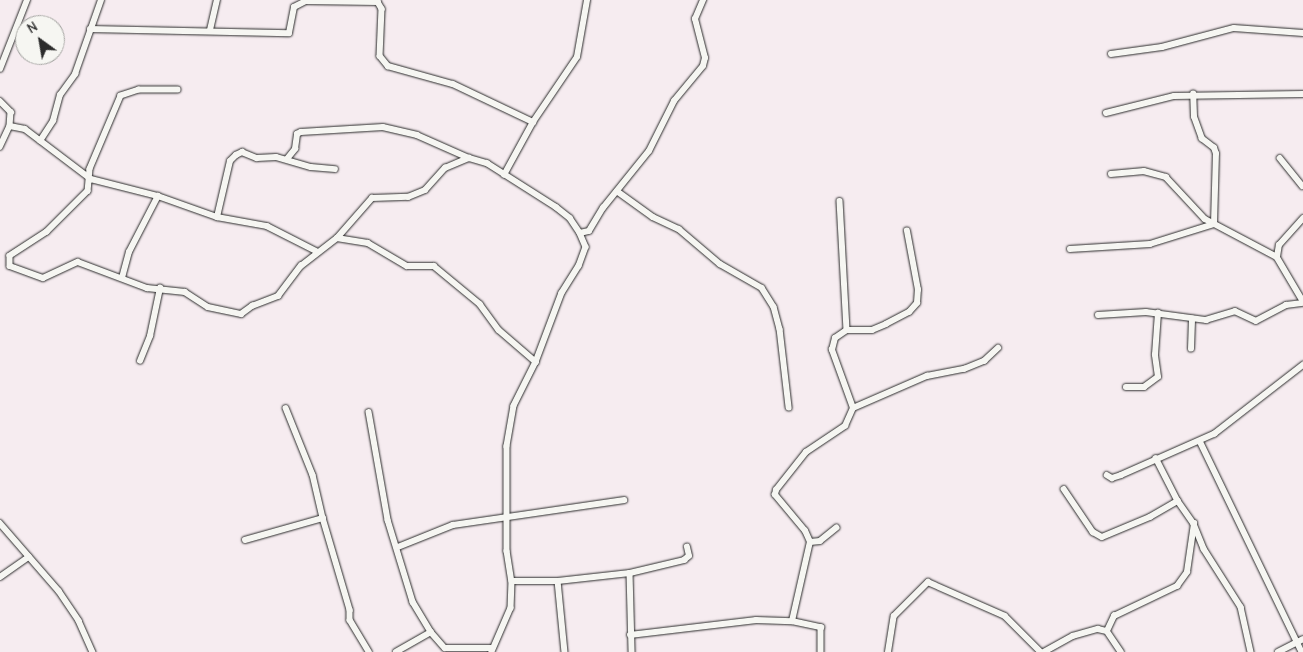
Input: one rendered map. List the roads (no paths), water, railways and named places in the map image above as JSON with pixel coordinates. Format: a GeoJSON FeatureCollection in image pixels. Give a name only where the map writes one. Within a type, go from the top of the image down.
{"type":"FeatureCollection","features":[{"type":"Feature","properties":{"kind":"street"},"geometry":{"type":"LineString","coordinates":[[0,69],[26,0]]}},
{"type":"Feature","properties":{"kind":"street"},"geometry":{"type":"LineString","coordinates":[[40,141],[53,121],[60,95],[75,74],[101,0]]}},
{"type":"Feature","properties":{"kind":"street"},"geometry":{"type":"LineString","coordinates":[[210,30],[217,0]]}},
{"type":"Feature","properties":{"kind":"street"},"geometry":{"type":"LineString","coordinates":[[504,175],[533,122],[577,57],[587,0]]}},
{"type":"Feature","properties":{"kind":"street"},"geometry":{"type":"LineString","coordinates":[[580,233],[590,231],[617,191],[649,151],[674,101],[703,66],[705,58],[695,19],[702,0]]}},
{"type":"Feature","properties":{"kind":"street"},"geometry":{"type":"LineString","coordinates":[[90,29],[289,33],[294,7],[306,1],[378,2],[382,9],[380,56],[388,66],[453,84],[533,122]]}},
{"type":"Feature","properties":{"kind":"street"},"geometry":{"type":"LineString","coordinates":[[1111,54],[1162,47],[1234,28],[1303,33]]}},
{"type":"Feature","properties":{"kind":"street"},"geometry":{"type":"LineString","coordinates":[[178,90],[139,90],[121,96],[90,168],[91,179],[88,191],[78,204],[47,232],[8,261],[14,270],[43,278],[78,262],[147,288],[185,292],[208,307],[241,314],[252,306],[278,296],[316,252],[337,238],[372,198],[408,197],[425,190],[445,168],[469,158]]}},
{"type":"Feature","properties":{"kind":"street"},"geometry":{"type":"LineString","coordinates":[[1193,94],[1194,117],[1202,139],[1214,148],[1216,154],[1214,224]]}},
{"type":"Feature","properties":{"kind":"street"},"geometry":{"type":"LineString","coordinates":[[1106,113],[1139,103],[1193,94],[1303,94]]}},
{"type":"Feature","properties":{"kind":"street"},"geometry":{"type":"LineString","coordinates":[[0,101],[11,112],[10,126],[0,146]]}},
{"type":"Feature","properties":{"kind":"street"},"geometry":{"type":"LineString","coordinates":[[10,126],[25,129],[91,179],[158,196],[218,217],[267,226],[316,252]]}},
{"type":"Feature","properties":{"kind":"street"},"geometry":{"type":"LineString","coordinates":[[287,159],[295,150],[297,134],[301,132],[383,127],[408,132],[469,158],[487,163],[556,207],[580,233],[586,247],[583,257],[562,293],[536,362],[514,406],[507,446],[507,551],[512,581],[511,608],[503,631],[492,650],[445,648],[431,632],[413,602],[398,547],[388,520],[369,412]]}},
{"type":"Feature","properties":{"kind":"street"},"geometry":{"type":"LineString","coordinates":[[218,217],[230,161],[236,154],[242,152],[257,158],[287,159],[335,169]]}},
{"type":"Feature","properties":{"kind":"street"},"geometry":{"type":"LineString","coordinates":[[1280,158],[1303,186]]}},
{"type":"Feature","properties":{"kind":"street"},"geometry":{"type":"LineString","coordinates":[[1098,316],[1158,313],[1192,319],[1215,319],[1235,311],[1256,322],[1286,305],[1303,302],[1277,257],[1205,220],[1166,176],[1137,171],[1111,174]]}},
{"type":"Feature","properties":{"kind":"street"},"geometry":{"type":"LineString","coordinates":[[617,191],[653,217],[679,229],[720,264],[762,288],[774,307],[780,329],[789,407]]}},
{"type":"Feature","properties":{"kind":"street"},"geometry":{"type":"LineString","coordinates":[[122,278],[129,252],[158,196]]}},
{"type":"Feature","properties":{"kind":"street"},"geometry":{"type":"LineString","coordinates":[[840,201],[847,330]]}},
{"type":"Feature","properties":{"kind":"street"},"geometry":{"type":"LineString","coordinates":[[1277,257],[1279,245],[1303,218]]}},
{"type":"Feature","properties":{"kind":"street"},"geometry":{"type":"LineString","coordinates":[[1070,249],[1150,244],[1214,224]]}},
{"type":"Feature","properties":{"kind":"street"},"geometry":{"type":"LineString","coordinates":[[853,408],[832,350],[835,338],[847,330],[872,330],[909,312],[917,303],[918,290],[907,231]]}},
{"type":"Feature","properties":{"kind":"street"},"geometry":{"type":"LineString","coordinates":[[337,238],[368,243],[406,266],[434,266],[480,304],[499,330],[536,362]]}},
{"type":"Feature","properties":{"kind":"street"},"geometry":{"type":"LineString","coordinates":[[140,361],[150,336],[160,288]]}},
{"type":"Feature","properties":{"kind":"street"},"geometry":{"type":"LineString","coordinates":[[1126,387],[1144,387],[1158,377],[1155,355],[1158,313]]}},
{"type":"Feature","properties":{"kind":"street"},"geometry":{"type":"LineString","coordinates":[[1191,349],[1192,319]]}},
{"type":"Feature","properties":{"kind":"street"},"geometry":{"type":"LineString","coordinates":[[792,621],[810,542],[805,531],[775,495],[776,490],[806,452],[845,426],[853,408],[927,376],[971,366],[998,348]]}},
{"type":"Feature","properties":{"kind":"street"},"geometry":{"type":"LineString","coordinates":[[1107,476],[1112,478],[1214,434],[1303,365]]}},
{"type":"Feature","properties":{"kind":"street"},"geometry":{"type":"LineString","coordinates":[[286,408],[313,475],[323,518],[350,610],[350,620],[369,652]]}},
{"type":"Feature","properties":{"kind":"street"},"geometry":{"type":"LineString","coordinates":[[1200,441],[1301,640],[1302,652]]}},
{"type":"Feature","properties":{"kind":"street"},"geometry":{"type":"LineString","coordinates":[[1156,458],[1178,501],[1194,524],[1204,549],[1241,607],[1251,652]]}},
{"type":"Feature","properties":{"kind":"street"},"geometry":{"type":"LineString","coordinates":[[1064,490],[1093,532],[1102,537],[1150,517],[1178,501]]}},
{"type":"Feature","properties":{"kind":"street"},"geometry":{"type":"LineString","coordinates":[[398,547],[453,525],[507,514],[546,512],[556,508],[584,507],[624,500]]}},
{"type":"Feature","properties":{"kind":"street"},"geometry":{"type":"LineString","coordinates":[[245,540],[323,518]]}},
{"type":"Feature","properties":{"kind":"street"},"geometry":{"type":"LineString","coordinates":[[0,523],[59,591],[79,622],[93,652]]}},
{"type":"Feature","properties":{"kind":"street"},"geometry":{"type":"LineString","coordinates":[[1107,631],[1114,616],[1177,586],[1187,572],[1194,524]]}},
{"type":"Feature","properties":{"kind":"street"},"geometry":{"type":"LineString","coordinates":[[810,542],[820,541],[836,528]]}},
{"type":"Feature","properties":{"kind":"street"},"geometry":{"type":"LineString","coordinates":[[512,581],[558,581],[630,573],[684,560],[689,556],[687,547]]}},
{"type":"Feature","properties":{"kind":"street"},"geometry":{"type":"LineString","coordinates":[[0,577],[29,557]]}},
{"type":"Feature","properties":{"kind":"street"},"geometry":{"type":"LineString","coordinates":[[630,573],[630,636],[632,652]]}},
{"type":"Feature","properties":{"kind":"street"},"geometry":{"type":"LineString","coordinates":[[558,581],[565,652]]}},
{"type":"Feature","properties":{"kind":"street"},"geometry":{"type":"LineString","coordinates":[[888,652],[894,616],[928,582],[1005,616],[1042,652],[1072,636],[1098,629],[1107,631],[1121,652]]}},
{"type":"Feature","properties":{"kind":"street"},"geometry":{"type":"LineString","coordinates":[[630,636],[756,620],[792,621],[821,627],[821,652]]}},
{"type":"Feature","properties":{"kind":"street"},"geometry":{"type":"LineString","coordinates":[[396,652],[431,632]]}},
{"type":"Feature","properties":{"kind":"street"},"geometry":{"type":"LineString","coordinates":[[1278,652],[1301,640]]}}]}
